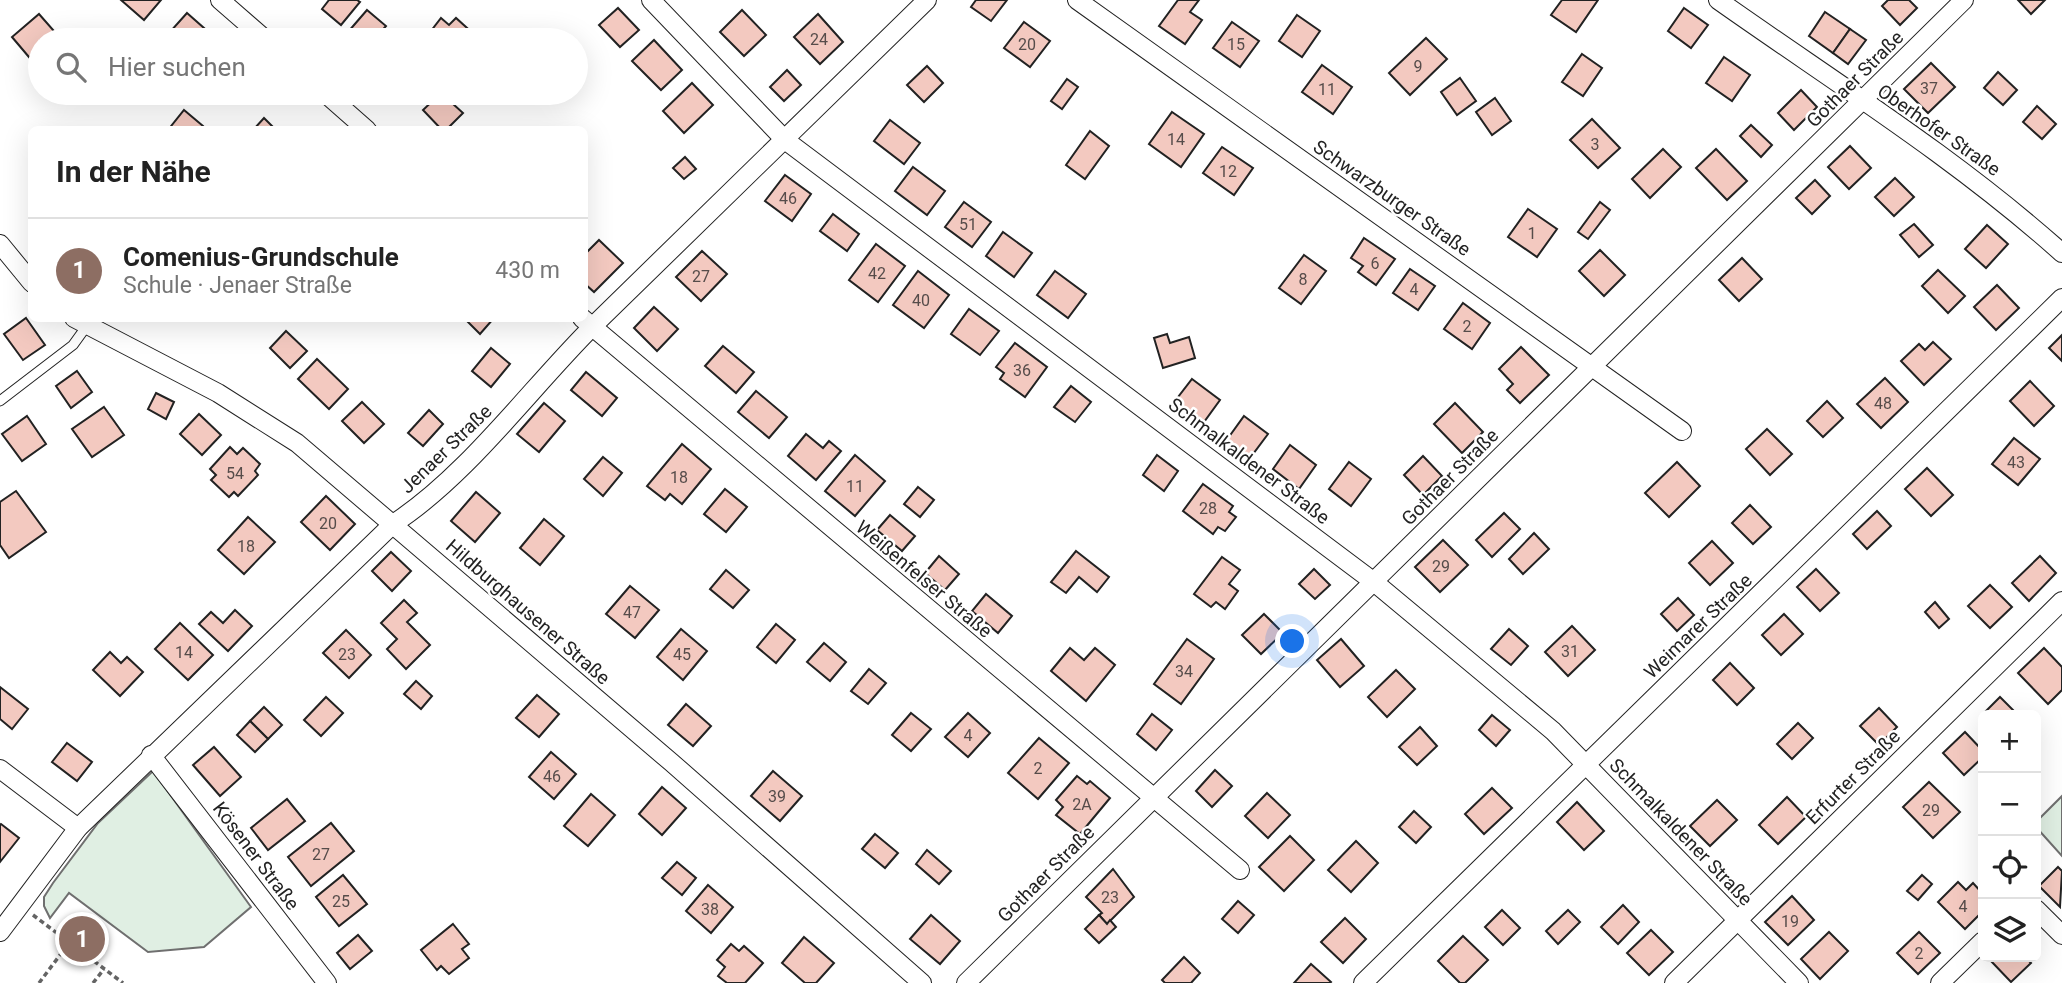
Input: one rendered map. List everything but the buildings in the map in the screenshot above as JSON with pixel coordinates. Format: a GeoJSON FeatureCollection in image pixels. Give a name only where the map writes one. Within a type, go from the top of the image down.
{"type":"FeatureCollection","features":[{"type":"Feature","properties":{"kind":"street"},"geometry":{"type":"LineString","coordinates":[[220,0],[252,28]]}},
{"type":"Feature","properties":{"kind":"street","name":"Schmalkaldener Straße"},"geometry":{"type":"LineString","coordinates":[[652,0],[785,140],[1374,582],[1553,731],[1798,983]]}},
{"type":"Feature","properties":{"kind":"street","name":"Jenaer Straße"},"geometry":{"type":"LineString","coordinates":[[0,932],[78,828],[393,524],[415,509],[523,405],[537,382],[587,323],[785,140],[927,0]]}},
{"type":"Feature","properties":{"kind":"street","name":"Schwarzburger Straße"},"geometry":{"type":"LineString","coordinates":[[1077,0],[1682,430]]}},
{"type":"Feature","properties":{"kind":"street","name":"Oberhofer Straße"},"geometry":{"type":"LineString","coordinates":[[1718,0],[2006,204],[2062,253]]}},
{"type":"Feature","properties":{"kind":"street","name":"Gothaer Straße"},"geometry":{"type":"LineString","coordinates":[[966,983],[1964,0]]}},
{"type":"Feature","properties":{"kind":"street"},"geometry":{"type":"LineString","coordinates":[[339,105],[362,126]]}},
{"type":"Feature","properties":{"kind":"street"},"geometry":{"type":"LineString","coordinates":[[0,244],[28,278]]}},
{"type":"Feature","properties":{"kind":"street","name":"Weimarer Straße"},"geometry":{"type":"LineString","coordinates":[[1363,983],[2062,298]]}},
{"type":"Feature","properties":{"kind":"street","name":"Hildburghausener Straße"},"geometry":{"type":"LineString","coordinates":[[80,323],[218,393],[297,443],[922,983]]}},
{"type":"Feature","properties":{"kind":"street","name":"Weißenfelser Straße"},"geometry":{"type":"LineString","coordinates":[[587,323],[1240,870]]}},
{"type":"Feature","properties":{"kind":"street","name":"Erfurter Straße"},"geometry":{"type":"LineString","coordinates":[[1674,983],[2062,601]]}},
{"type":"Feature","properties":{"kind":"street","name":"Kösener Straße"},"geometry":{"type":"LineString","coordinates":[[151,755],[327,983]]}},
{"type":"Feature","properties":{"kind":"street"},"geometry":{"type":"LineString","coordinates":[[0,768],[78,828]]}},
{"type":"Feature","properties":{"kind":"street"},"geometry":{"type":"LineString","coordinates":[[2041,914],[2062,934]]}},
{"type":"Feature","properties":{"kind":"street"},"geometry":{"type":"LineString","coordinates":[[1940,983],[1978,945]]}},
{"type":"Feature","properties":{"kind":"lane"},"geometry":{"type":"LineString","coordinates":[[0,401],[73,345],[80,323]]}},
{"type":"Feature","properties":{"kind":"path"},"geometry":{"type":"LineString","coordinates":[[20,905],[123,983]]}},
{"type":"Feature","properties":{"kind":"path"},"geometry":{"type":"LineString","coordinates":[[39,983],[69,943]]}},
{"type":"Feature","properties":{"kind":"path"},"geometry":{"type":"LineString","coordinates":[[93,983],[104,969]]}},
{"type":"Feature","properties":{"kind":"green space"},"geometry":{"type":"Polygon","coordinates":[[[153,771],[251,907],[204,947],[148,952],[69,893],[50,918],[44,906],[44,897],[53,883],[98,823],[153,771]]]}},
{"type":"Feature","properties":{"kind":"green space"},"geometry":{"type":"Polygon","coordinates":[[[2062,796],[2062,856],[2041,833],[2041,817],[2062,796]]]}},
{"type":"Feature","properties":{"kind":"place","name":"Comenius-Grundschule"},"geometry":{"type":"Point","coordinates":[82,939]}}]}
